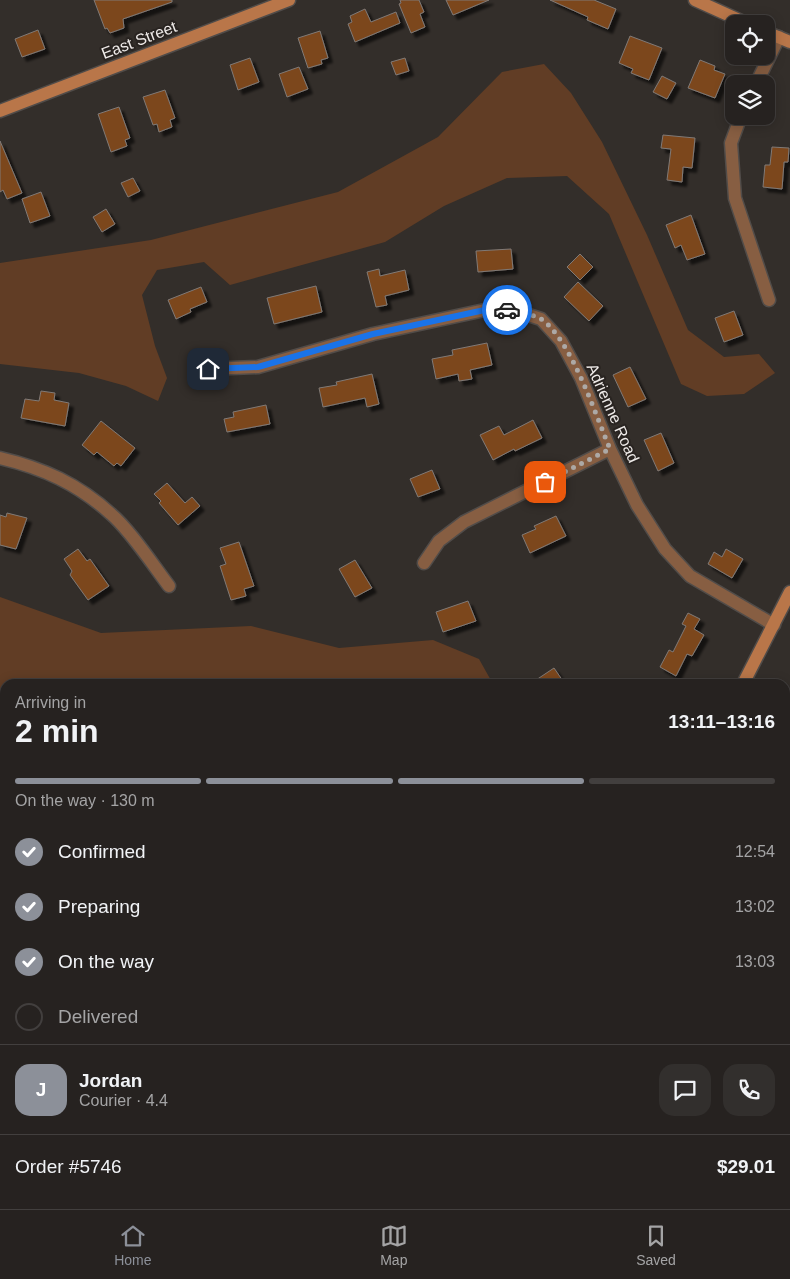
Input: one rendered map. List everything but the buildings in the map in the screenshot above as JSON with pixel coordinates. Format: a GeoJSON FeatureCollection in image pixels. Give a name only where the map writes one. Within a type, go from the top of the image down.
{"type":"FeatureCollection","features":[{"type":"Feature","properties":{"kind":"street","name":"East Street"},"geometry":{"type":"LineString","coordinates":[[0,111],[289,0]]}},
{"type":"Feature","properties":{"kind":"street"},"geometry":{"type":"LineString","coordinates":[[695,0],[728,15]]}},
{"type":"Feature","properties":{"kind":"street"},"geometry":{"type":"LineString","coordinates":[[762,75],[784,40]]}},
{"type":"Feature","properties":{"kind":"street"},"geometry":{"type":"LineString","coordinates":[[738,125],[731,143],[735,198],[744,232],[769,300]]}},
{"type":"Feature","properties":{"kind":"street","name":"Adrienne Road"},"geometry":{"type":"LineString","coordinates":[[208,369],[258,367],[373,334],[494,308],[516,311],[541,319],[561,341],[580,378],[610,449],[642,512],[665,549],[690,576],[774,625]]}},
{"type":"Feature","properties":{"kind":"street"},"geometry":{"type":"LineString","coordinates":[[424,564],[439,541],[464,522],[610,449]]}},
{"type":"Feature","properties":{"kind":"street"},"geometry":{"type":"LineString","coordinates":[[0,458],[23,463],[70,482],[113,515],[169,586]]}},
{"type":"Feature","properties":{"kind":"street"},"geometry":{"type":"LineString","coordinates":[[746,679],[790,592]]}},
{"type":"Feature","properties":{"kind":"shaded area"},"geometry":{"type":"Polygon","coordinates":[[[544,64],[571,93],[602,142],[647,235],[688,330],[724,357],[759,354],[775,373],[744,394],[707,396],[681,384],[609,214],[567,176],[507,178],[444,206],[385,242],[230,285],[204,262],[157,270],[142,295],[155,346],[167,378],[158,401],[126,386],[79,373],[0,364],[0,263],[151,240],[338,192],[438,137],[502,72],[544,64]]]}},
{"type":"Feature","properties":{"kind":"shaded area"},"geometry":{"type":"Polygon","coordinates":[[[0,597],[101,633],[251,626],[339,648],[433,640],[479,659],[490,679],[0,679],[0,597]]]}},
{"type":"Feature","properties":{"kind":"way so far"},"geometry":{"type":"LineString","coordinates":[[507,310],[541,319],[561,341],[580,378],[610,449],[545,482]]}},
{"type":"Feature","properties":{"kind":"route"},"geometry":{"type":"LineString","coordinates":[[208,369],[258,367],[373,334],[494,308],[507,310]]}}]}
